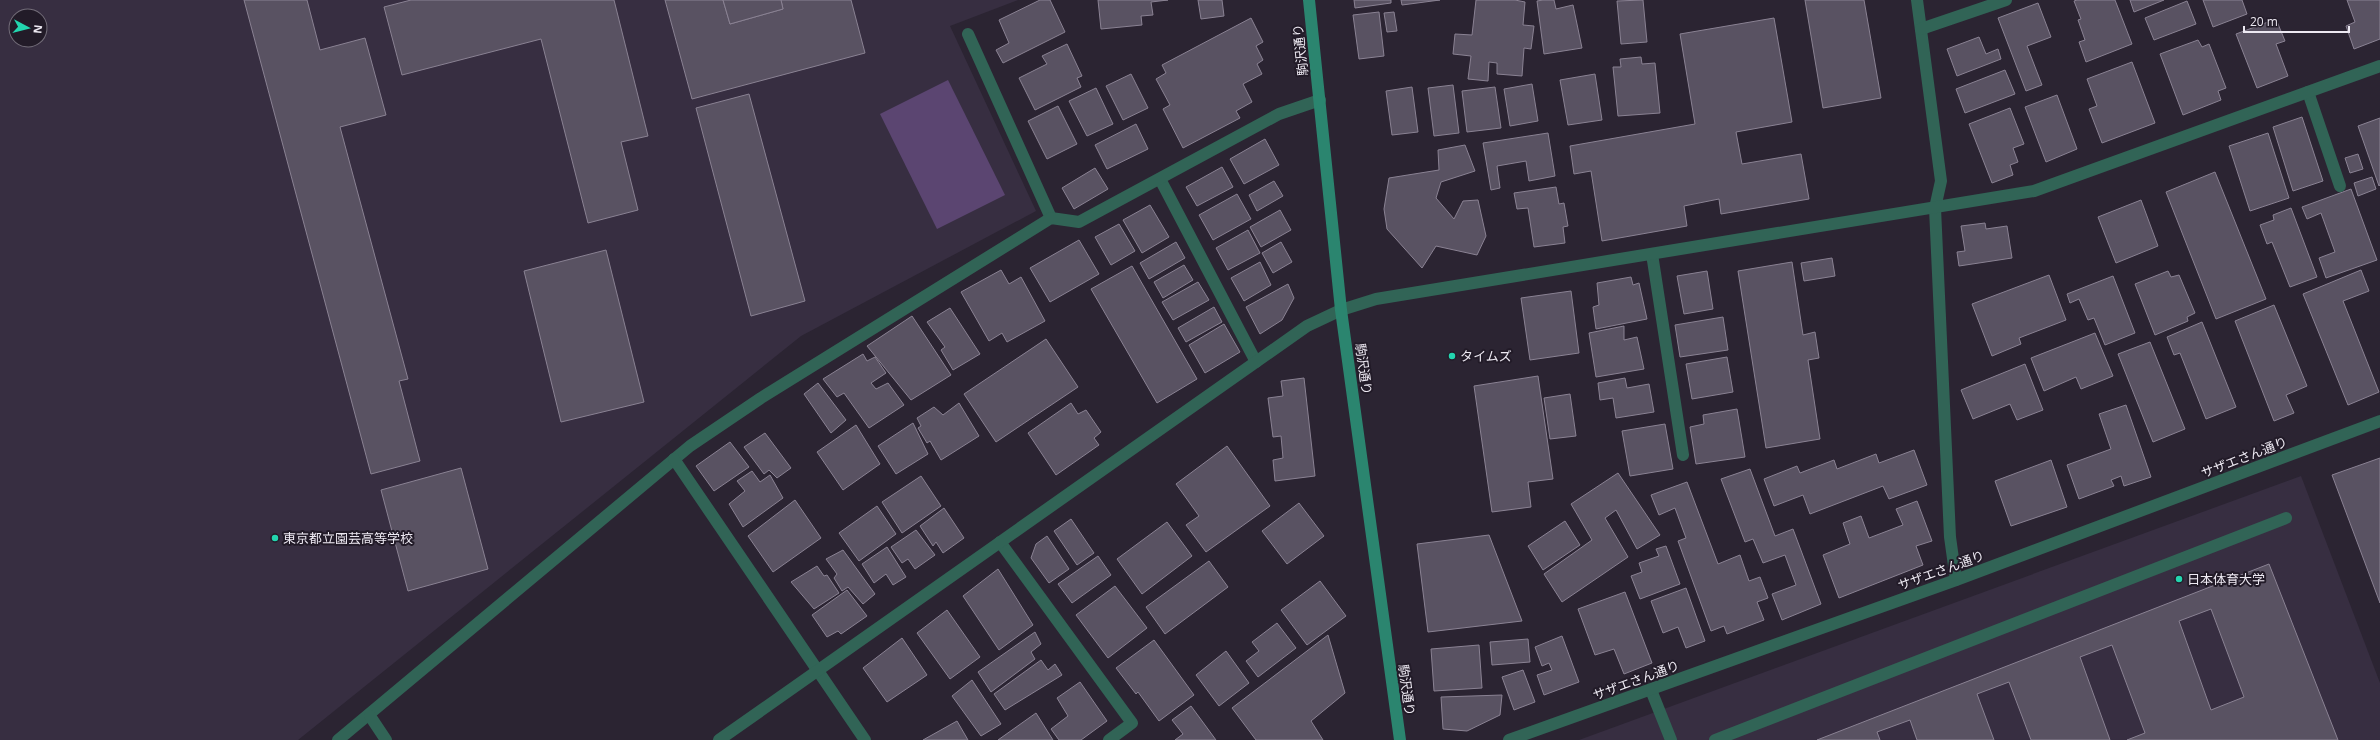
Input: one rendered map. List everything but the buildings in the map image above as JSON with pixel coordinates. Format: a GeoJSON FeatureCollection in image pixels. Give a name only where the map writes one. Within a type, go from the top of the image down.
{"type":"FeatureCollection","features":[{"type":"Feature","properties":{"kind":"main road","name":"駒沢通り"},"geometry":{"type":"LineString","coordinates":[[1309,0],[1341,310],[1400,740]]}},
{"type":"Feature","properties":{"kind":"street"},"geometry":{"type":"LineString","coordinates":[[1917,0],[1941,181],[1935,208],[1950,537],[1956,580]]}},
{"type":"Feature","properties":{"kind":"street"},"geometry":{"type":"LineString","coordinates":[[1921,30],[2006,0]]}},
{"type":"Feature","properties":{"kind":"street"},"geometry":{"type":"LineString","coordinates":[[968,34],[1051,218]]}},
{"type":"Feature","properties":{"kind":"street"},"geometry":{"type":"LineString","coordinates":[[720,740],[1307,326],[1341,310],[1376,299],[2034,191],[2380,66]]}},
{"type":"Feature","properties":{"kind":"street"},"geometry":{"type":"LineString","coordinates":[[2308,92],[2340,186]]}},
{"type":"Feature","properties":{"kind":"street"},"geometry":{"type":"LineString","coordinates":[[338,740],[370,716],[674,459],[761,398],[1051,218],[1079,222],[1279,114],[1320,100]]}},
{"type":"Feature","properties":{"kind":"street"},"geometry":{"type":"LineString","coordinates":[[1160,179],[1256,362]]}},
{"type":"Feature","properties":{"kind":"street"},"geometry":{"type":"LineString","coordinates":[[1652,254],[1683,455]]}},
{"type":"Feature","properties":{"kind":"street","name":"サザエさん通り"},"geometry":{"type":"LineString","coordinates":[[1508,740],[1956,580],[2380,421]]}},
{"type":"Feature","properties":{"kind":"street"},"geometry":{"type":"LineString","coordinates":[[674,459],[865,740]]}},
{"type":"Feature","properties":{"kind":"street"},"geometry":{"type":"LineString","coordinates":[[1715,740],[2286,518]]}},
{"type":"Feature","properties":{"kind":"street"},"geometry":{"type":"LineString","coordinates":[[1000,542],[1132,723],[1109,740]]}},
{"type":"Feature","properties":{"kind":"street"},"geometry":{"type":"LineString","coordinates":[[1651,690],[1671,740]]}},
{"type":"Feature","properties":{"kind":"street"},"geometry":{"type":"LineString","coordinates":[[370,716],[386,740]]}},
{"type":"Feature","properties":{"kind":"shaded area","name":"東京都立園芸高等学校"},"geometry":{"type":"Polygon","coordinates":[[[0,0],[1018,0],[950,26],[1036,211],[801,336],[298,740],[0,740],[0,0]]]}},
{"type":"Feature","properties":{"kind":"shaded area"},"geometry":{"type":"Polygon","coordinates":[[[948,80],[1005,195],[937,229],[880,114],[948,80]]]}},
{"type":"Feature","properties":{"kind":"shaded area","name":"日本体育大学"},"geometry":{"type":"Polygon","coordinates":[[[2301,476],[2380,683],[2380,740],[1579,740],[2301,476]]]}},
{"type":"Feature","properties":{"kind":"place","name":"タイムズ"},"geometry":{"type":"Point","coordinates":[1452,356]}},
{"type":"Feature","properties":{"kind":"place","name":"東京都立園芸高等学校"},"geometry":{"type":"Point","coordinates":[275,538]}},
{"type":"Feature","properties":{"kind":"place","name":"日本体育大学"},"geometry":{"type":"Point","coordinates":[2179,579]}}]}
